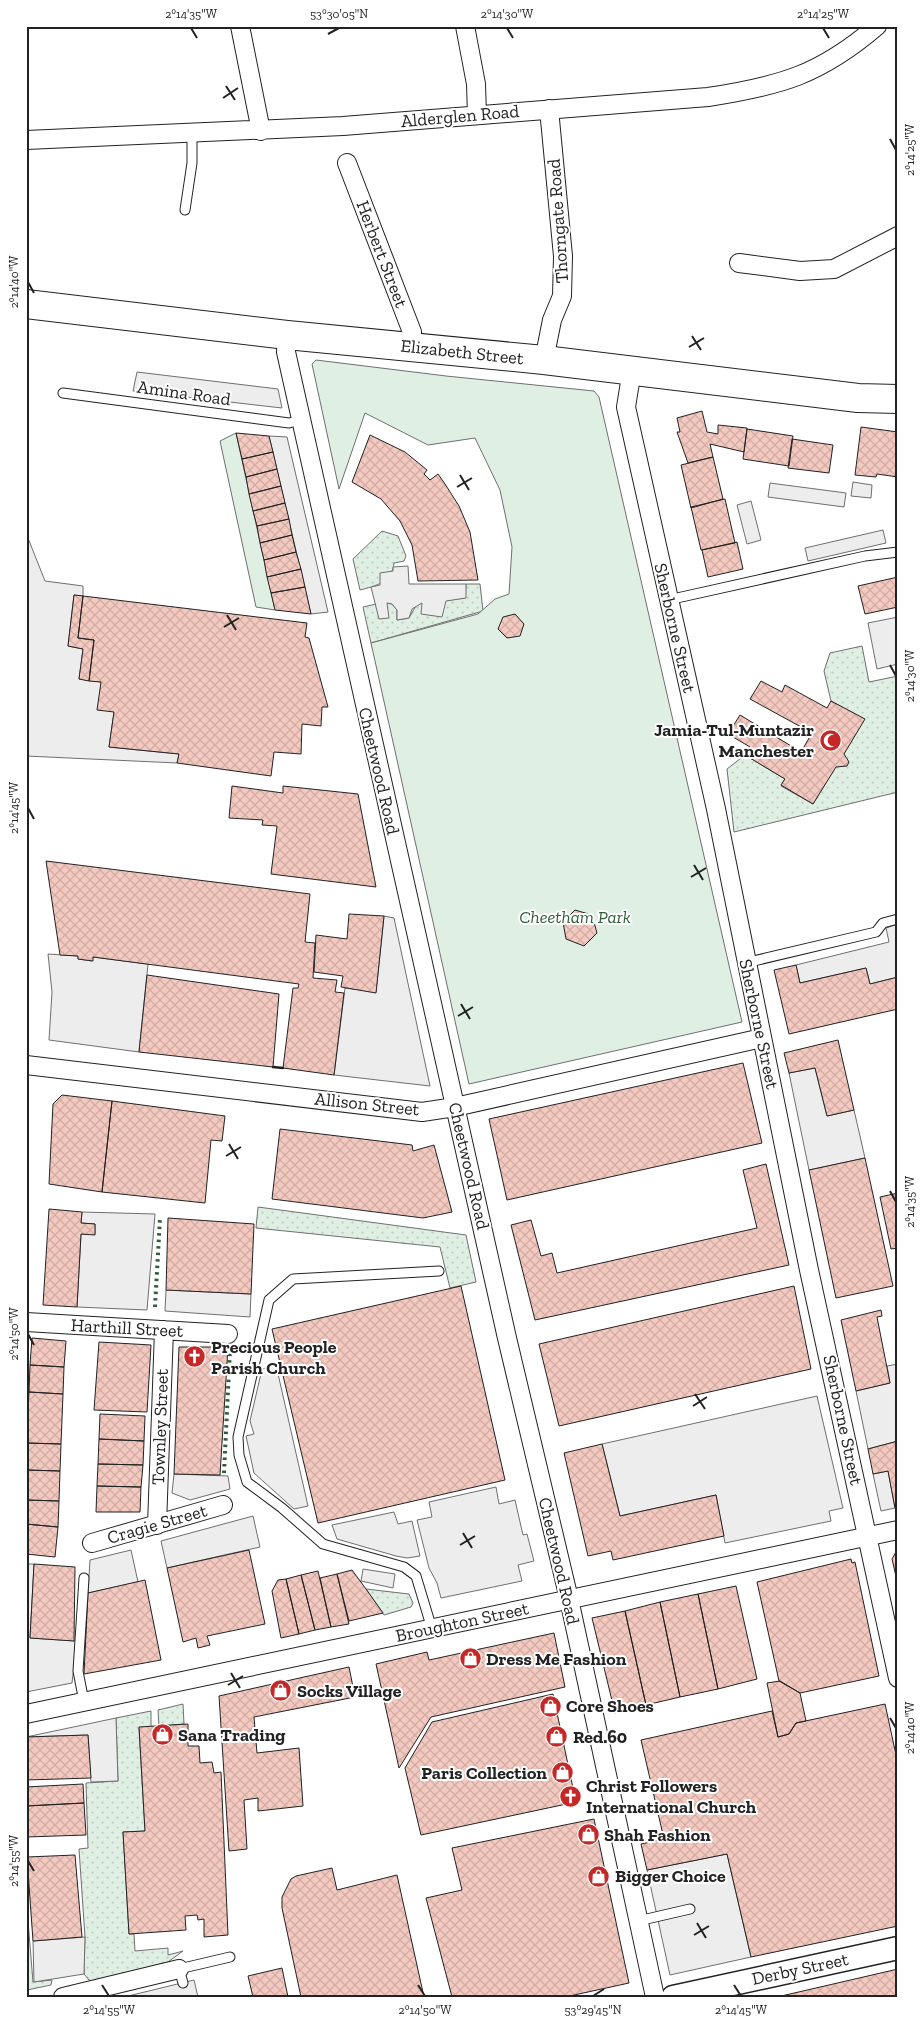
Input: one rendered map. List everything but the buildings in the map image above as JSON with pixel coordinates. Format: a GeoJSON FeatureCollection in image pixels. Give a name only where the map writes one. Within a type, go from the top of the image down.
{"type":"FeatureCollection","features":[{"type":"Feature","properties":{"kind":"highway","name":"Elizabeth Street"},"geometry":{"type":"LineString","coordinates":[[26,304],[287,336],[544,360],[858,398],[898,400]]}},
{"type":"Feature","properties":{"kind":"street"},"geometry":{"type":"LineString","coordinates":[[240,26],[261,131]]}},
{"type":"Feature","properties":{"kind":"street"},"geometry":{"type":"LineString","coordinates":[[465,26],[476,84],[477,115]]}},
{"type":"Feature","properties":{"kind":"street","name":"Alderglen Road"},"geometry":{"type":"LineString","coordinates":[[26,140],[261,131],[708,97],[763,88],[790,80],[851,48],[877,26]]}},
{"type":"Feature","properties":{"kind":"street","name":"Thorngate Road"},"geometry":{"type":"LineString","coordinates":[[544,360],[552,320],[562,296],[562,256],[549,109]]}},
{"type":"Feature","properties":{"kind":"street","name":"Herbert Street"},"geometry":{"type":"LineString","coordinates":[[347,163],[412,332],[409,346]]}},
{"type":"Feature","properties":{"kind":"street"},"geometry":{"type":"LineString","coordinates":[[739,262],[800,271],[834,269],[898,236]]}},
{"type":"Feature","properties":{"kind":"street","name":"Cheetwood Road"},"geometry":{"type":"LineString","coordinates":[[287,336],[286,352],[301,420],[509,1348],[569,1599],[655,1997]]}},
{"type":"Feature","properties":{"kind":"street","name":"Sherborne Street"},"geometry":{"type":"LineString","coordinates":[[632,370],[626,407],[716,810],[745,963],[809,1270],[898,1678]]}},
{"type":"Feature","properties":{"kind":"street","name":"Allison Street"},"geometry":{"type":"LineString","coordinates":[[26,1065],[422,1112],[456,1107],[762,1038]]}},
{"type":"Feature","properties":{"kind":"street","name":"Harthill Street"},"geometry":{"type":"LineString","coordinates":[[26,1322],[228,1334]]}},
{"type":"Feature","properties":{"kind":"street","name":"Townley Street"},"geometry":{"type":"LineString","coordinates":[[156,1525],[164,1330]]}},
{"type":"Feature","properties":{"kind":"street","name":"Cragie Street"},"geometry":{"type":"LineString","coordinates":[[92,1543],[223,1505]]}},
{"type":"Feature","properties":{"kind":"street","name":"Broughton Street"},"geometry":{"type":"LineString","coordinates":[[26,1714],[898,1530]]}},
{"type":"Feature","properties":{"kind":"street","name":"Derby Street"},"geometry":{"type":"LineString","coordinates":[[673,1997],[898,1948]]}},
{"type":"Feature","properties":{"kind":"street"},"geometry":{"type":"LineString","coordinates":[[63,1997],[181,1976]]}},
{"type":"Feature","properties":{"kind":"lane"},"geometry":{"type":"LineString","coordinates":[[185,210],[192,163],[192,134]]}},
{"type":"Feature","properties":{"kind":"lane","name":"Amina Road"},"geometry":{"type":"LineString","coordinates":[[63,393],[288,423],[301,420]]}},
{"type":"Feature","properties":{"kind":"lane"},"geometry":{"type":"LineString","coordinates":[[668,600],[865,556],[898,552]]}},
{"type":"Feature","properties":{"kind":"lane"},"geometry":{"type":"LineString","coordinates":[[745,963],[876,932],[883,923],[898,919]]}},
{"type":"Feature","properties":{"kind":"lane"},"geometry":{"type":"LineString","coordinates":[[432,1629],[416,1576],[404,1567],[323,1544],[282,1508],[247,1482],[239,1455],[238,1437],[269,1300],[293,1279],[439,1271]]}},
{"type":"Feature","properties":{"kind":"lane"},"geometry":{"type":"LineString","coordinates":[[84,1578],[78,1671],[84,1702]]}},
{"type":"Feature","properties":{"kind":"lane"},"geometry":{"type":"LineString","coordinates":[[638,1921],[690,1909]]}},
{"type":"Feature","properties":{"kind":"lane"},"geometry":{"type":"LineString","coordinates":[[181,1976],[230,1957]]}},
{"type":"Feature","properties":{"kind":"green space","name":"Cheetham Park"},"geometry":{"type":"Polygon","coordinates":[[[316,360],[594,391],[599,397],[742,1022],[469,1084],[371,643],[478,614],[495,599],[509,594],[512,547],[500,490],[475,438],[428,445],[365,413],[339,489],[312,364],[316,360]]]}},
{"type":"Feature","properties":{"kind":"green space"},"geometry":{"type":"Polygon","coordinates":[[[236,433],[275,610],[256,607],[220,441],[236,433]]]}},
{"type":"Feature","properties":{"kind":"green space"},"geometry":{"type":"Polygon","coordinates":[[[382,531],[398,536],[406,556],[404,561],[394,563],[387,579],[372,587],[360,590],[353,559],[382,531]]]}},
{"type":"Feature","properties":{"kind":"green space"},"geometry":{"type":"Polygon","coordinates":[[[466,584],[480,584],[483,611],[371,643],[363,607],[376,604],[380,619],[386,603],[392,604],[397,610],[397,620],[409,618],[417,604],[465,598],[466,584]]]}},
{"type":"Feature","properties":{"kind":"green space"},"geometry":{"type":"Polygon","coordinates":[[[862,646],[869,682],[898,676],[898,792],[734,832],[727,769],[745,755],[785,779],[781,786],[813,804],[864,719],[831,701],[824,671],[830,653],[862,646]]]}},
{"type":"Feature","properties":{"kind":"green space"},"geometry":{"type":"Polygon","coordinates":[[[258,1207],[466,1235],[476,1282],[450,1288],[440,1247],[256,1228],[258,1207]]]}},
{"type":"Feature","properties":{"kind":"green space"},"geometry":{"type":"Polygon","coordinates":[[[366,1589],[409,1594],[413,1603],[411,1607],[384,1615],[366,1589]]]}},
{"type":"Feature","properties":{"kind":"green space"},"geometry":{"type":"Polygon","coordinates":[[[183,1704],[184,1724],[159,1726],[158,1710],[183,1704]]]}},
{"type":"Feature","properties":{"kind":"green space"},"geometry":{"type":"Polygon","coordinates":[[[151,1711],[151,1727],[139,1728],[145,1831],[123,1832],[129,1934],[134,1934],[135,1951],[168,1948],[168,1955],[183,1951],[168,1962],[94,1982],[89,1980],[84,1974],[85,1937],[79,1849],[88,1848],[86,1783],[118,1781],[116,1718],[151,1711]]]}},
{"type":"Feature","properties":{"kind":"green space"},"geometry":{"type":"Polygon","coordinates":[[[26,1921],[28,1921],[33,1982],[52,1980],[51,1985],[27,1990],[26,1921]]]}},
{"type":"Feature","properties":{"kind":"shaded area"},"geometry":{"type":"Polygon","coordinates":[[[137,372],[278,389],[282,408],[133,391],[137,372]]]}},
{"type":"Feature","properties":{"kind":"shaded area"},"geometry":{"type":"Polygon","coordinates":[[[269,436],[287,437],[328,612],[311,614],[269,436]]]}},
{"type":"Feature","properties":{"kind":"shaded area"},"geometry":{"type":"Polygon","coordinates":[[[853,482],[872,485],[871,498],[851,496],[853,482]]]}},
{"type":"Feature","properties":{"kind":"shaded area"},"geometry":{"type":"Polygon","coordinates":[[[770,483],[846,493],[844,507],[768,497],[770,483]]]}},
{"type":"Feature","properties":{"kind":"shaded area"},"geometry":{"type":"Polygon","coordinates":[[[751,501],[761,540],[747,544],[737,505],[751,501]]]}},
{"type":"Feature","properties":{"kind":"shaded area"},"geometry":{"type":"Polygon","coordinates":[[[883,530],[886,543],[808,561],[805,548],[883,530]]]}},
{"type":"Feature","properties":{"kind":"shaded area"},"geometry":{"type":"Polygon","coordinates":[[[26,533],[45,581],[83,586],[83,596],[74,595],[68,646],[83,649],[79,679],[101,682],[114,712],[109,747],[179,754],[177,763],[26,756],[26,533]]]}},
{"type":"Feature","properties":{"kind":"shaded area"},"geometry":{"type":"Polygon","coordinates":[[[408,566],[409,584],[466,584],[466,598],[446,601],[442,617],[421,614],[422,603],[412,609],[409,618],[397,620],[397,610],[392,604],[387,603],[389,618],[379,619],[371,587],[380,585],[380,573],[393,571],[393,567],[408,566]]]}},
{"type":"Feature","properties":{"kind":"shaded area"},"geometry":{"type":"Polygon","coordinates":[[[898,617],[898,664],[877,669],[868,623],[898,617]]]}},
{"type":"Feature","properties":{"kind":"shaded area"},"geometry":{"type":"Polygon","coordinates":[[[384,916],[394,918],[430,1086],[334,1075],[345,988],[376,992],[384,916]]]}},
{"type":"Feature","properties":{"kind":"shaded area"},"geometry":{"type":"Polygon","coordinates":[[[898,924],[898,977],[870,984],[866,968],[800,983],[796,965],[889,942],[886,928],[898,924]]]}},
{"type":"Feature","properties":{"kind":"shaded area"},"geometry":{"type":"Polygon","coordinates":[[[48,954],[78,956],[78,959],[92,961],[93,957],[148,964],[139,1052],[49,1040],[52,992],[48,954]]]}},
{"type":"Feature","properties":{"kind":"shaded area"},"geometry":{"type":"Polygon","coordinates":[[[815,1068],[827,1116],[854,1110],[865,1158],[809,1170],[789,1073],[815,1068]]]}},
{"type":"Feature","properties":{"kind":"shaded area"},"geometry":{"type":"Polygon","coordinates":[[[82,1212],[155,1214],[147,1310],[77,1307],[81,1234],[95,1234],[95,1224],[81,1223],[82,1212]]]}},
{"type":"Feature","properties":{"kind":"shaded area"},"geometry":{"type":"Polygon","coordinates":[[[166,1290],[251,1294],[250,1317],[165,1311],[166,1290]]]}},
{"type":"Feature","properties":{"kind":"shaded area"},"geometry":{"type":"Polygon","coordinates":[[[898,1364],[898,1441],[868,1449],[856,1391],[890,1383],[887,1366],[898,1364]]]}},
{"type":"Feature","properties":{"kind":"shaded area"},"geometry":{"type":"Polygon","coordinates":[[[276,1365],[308,1506],[294,1509],[254,1473],[246,1436],[254,1434],[250,1421],[262,1369],[276,1365]]]}},
{"type":"Feature","properties":{"kind":"shaded area"},"geometry":{"type":"Polygon","coordinates":[[[817,1396],[843,1508],[829,1511],[831,1521],[725,1543],[716,1495],[620,1516],[602,1444],[817,1396]]]}},
{"type":"Feature","properties":{"kind":"shaded area"},"geometry":{"type":"Polygon","coordinates":[[[888,1471],[895,1508],[881,1511],[873,1474],[888,1471]]]}},
{"type":"Feature","properties":{"kind":"shaded area"},"geometry":{"type":"Polygon","coordinates":[[[174,1474],[228,1476],[230,1489],[190,1500],[172,1493],[174,1474]]]}},
{"type":"Feature","properties":{"kind":"shaded area"},"geometry":{"type":"Polygon","coordinates":[[[496,1487],[499,1504],[515,1500],[523,1535],[527,1534],[534,1561],[518,1565],[522,1581],[441,1598],[437,1583],[429,1568],[417,1520],[432,1517],[429,1502],[496,1487]]]}},
{"type":"Feature","properties":{"kind":"shaded area"},"geometry":{"type":"Polygon","coordinates":[[[394,1512],[398,1524],[412,1521],[420,1556],[407,1558],[396,1556],[337,1539],[332,1525],[394,1512]]]}},
{"type":"Feature","properties":{"kind":"shaded area"},"geometry":{"type":"Polygon","coordinates":[[[253,1516],[260,1547],[167,1568],[161,1541],[253,1516]]]}},
{"type":"Feature","properties":{"kind":"shaded area"},"geometry":{"type":"Polygon","coordinates":[[[131,1550],[138,1582],[88,1593],[90,1560],[131,1550]]]}},
{"type":"Feature","properties":{"kind":"shaded area"},"geometry":{"type":"Polygon","coordinates":[[[26,1564],[34,1564],[30,1638],[77,1641],[72,1683],[26,1692],[26,1564]]]}},
{"type":"Feature","properties":{"kind":"shaded area"},"geometry":{"type":"Polygon","coordinates":[[[363,1569],[395,1574],[393,1588],[361,1581],[363,1569]]]}},
{"type":"Feature","properties":{"kind":"shaded area"},"geometry":{"type":"Polygon","coordinates":[[[116,1718],[118,1781],[91,1782],[88,1735],[26,1737],[116,1718]]]}},
{"type":"Feature","properties":{"kind":"shaded area"},"geometry":{"type":"Polygon","coordinates":[[[727,1854],[751,1957],[670,1975],[647,1870],[727,1854]]]}},
{"type":"Feature","properties":{"kind":"shaded area"},"geometry":{"type":"Polygon","coordinates":[[[85,1937],[84,1974],[34,1982],[33,1941],[85,1937]]]}},
{"type":"Feature","properties":{"kind":"shaded area"},"geometry":{"type":"Polygon","coordinates":[[[194,1980],[198,1997],[124,1997],[194,1980]]]}},
{"type":"Feature","properties":{"kind":"hedge"},"geometry":{"type":"LineString","coordinates":[[155,1307],[160,1218]]}},
{"type":"Feature","properties":{"kind":"hedge"},"geometry":{"type":"LineString","coordinates":[[224,1473],[230,1349]]}},
{"type":"Feature","properties":{"kind":"wall"},"geometry":{"type":"LineString","coordinates":[[273,1067],[283,1068]]}},
{"type":"Feature","properties":{"kind":"place","name":"Jamia-Tul-Muntazir Manchester"},"geometry":{"type":"Point","coordinates":[830,740]}},
{"type":"Feature","properties":{"kind":"place","name":"Precious People Parish Church"},"geometry":{"type":"Point","coordinates":[195,1357]}},
{"type":"Feature","properties":{"kind":"place","name":"Dress Me Fashion"},"geometry":{"type":"Point","coordinates":[470,1659]}},
{"type":"Feature","properties":{"kind":"place","name":"Socks Village"},"geometry":{"type":"Point","coordinates":[281,1691]}},
{"type":"Feature","properties":{"kind":"place","name":"Core Shoes"},"geometry":{"type":"Point","coordinates":[550,1706]}},
{"type":"Feature","properties":{"kind":"place","name":"Sana Trading"},"geometry":{"type":"Point","coordinates":[162,1735]}},
{"type":"Feature","properties":{"kind":"place","name":"Red.60"},"geometry":{"type":"Point","coordinates":[557,1737]}},
{"type":"Feature","properties":{"kind":"place","name":"Paris Collection"},"geometry":{"type":"Point","coordinates":[563,1773]}},
{"type":"Feature","properties":{"kind":"place","name":"Christ Followers International Church"},"geometry":{"type":"Point","coordinates":[570,1796]}},
{"type":"Feature","properties":{"kind":"place","name":"Shah Fashion"},"geometry":{"type":"Point","coordinates":[588,1835]}},
{"type":"Feature","properties":{"kind":"place","name":"Bigger Choice"},"geometry":{"type":"Point","coordinates":[599,1876]}}]}
